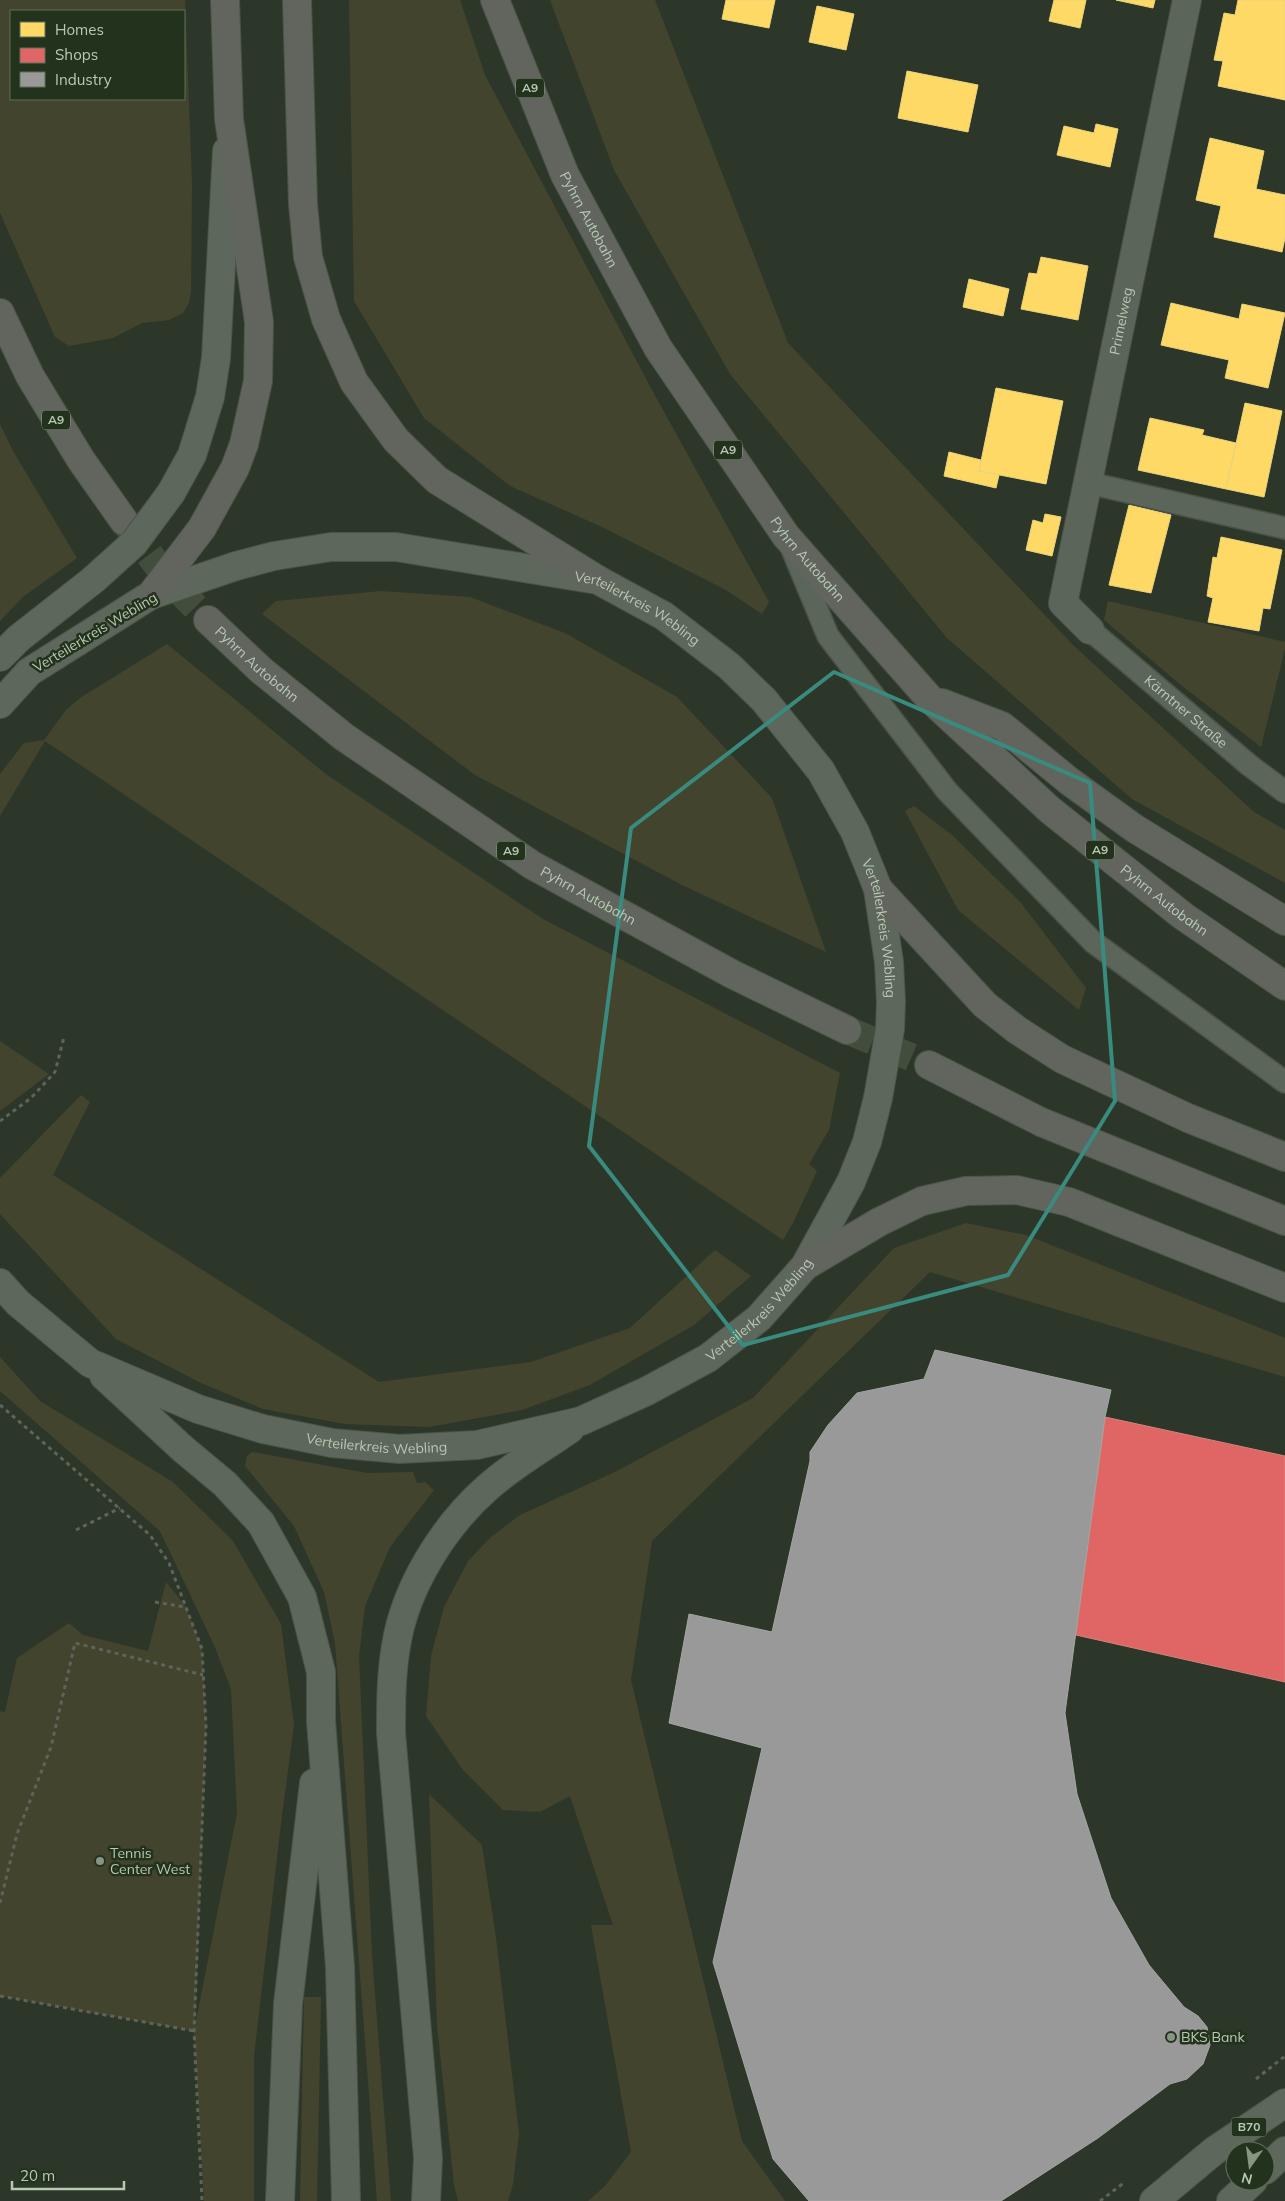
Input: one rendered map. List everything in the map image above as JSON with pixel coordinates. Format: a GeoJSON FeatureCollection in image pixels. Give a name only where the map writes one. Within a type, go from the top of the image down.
{"type":"FeatureCollection","features":[{"type":"Feature","properties":{"kind":"highway"},"geometry":{"type":"LineString","coordinates":[[151,594],[202,528],[235,468],[244,444],[258,381],[259,322],[229,119],[225,0]]}},
{"type":"Feature","properties":{"kind":"highway"},"geometry":{"type":"LineString","coordinates":[[298,0],[303,204],[308,257],[326,319],[354,382],[396,440],[437,480],[598,580]]}},
{"type":"Feature","properties":{"kind":"highway","name":"Pyhrn Autobahn"},"geometry":{"type":"LineString","coordinates":[[495,0],[565,175],[658,348],[786,536],[929,698],[1050,810],[1183,916],[1285,986]]}},
{"type":"Feature","properties":{"kind":"highway","name":"A9"},"geometry":{"type":"LineString","coordinates":[[0,313],[30,376],[81,460],[124,521]]}},
{"type":"Feature","properties":{"kind":"highway","name":"Pyhrn Autobahn"},"geometry":{"type":"LineString","coordinates":[[208,620],[262,671],[344,737],[532,865],[732,974],[847,1030]]}},
{"type":"Feature","properties":{"kind":"highway"},"geometry":{"type":"LineString","coordinates":[[929,698],[1002,726],[1069,781],[1134,828],[1285,921]]}},
{"type":"Feature","properties":{"kind":"highway"},"geometry":{"type":"LineString","coordinates":[[878,889],[985,1005],[1017,1030],[1062,1059],[1188,1118],[1285,1157]]}},
{"type":"Feature","properties":{"kind":"highway"},"geometry":{"type":"LineString","coordinates":[[929,1065],[1041,1122],[1285,1221]]}},
{"type":"Feature","properties":{"kind":"highway"},"geometry":{"type":"LineString","coordinates":[[804,1266],[879,1222],[922,1201],[966,1191],[1017,1190],[1069,1202],[1285,1288]]}},
{"type":"Feature","properties":{"kind":"main road"},"geometry":{"type":"LineString","coordinates":[[0,657],[19,638],[94,580],[134,543],[171,493],[192,455],[210,397],[216,358],[229,119]]}},
{"type":"Feature","properties":{"kind":"main road","name":"Verteilerkreis Webling"},"geometry":{"type":"LineString","coordinates":[[0,704],[29,672],[151,594],[236,566],[274,556],[332,547],[396,548],[598,580],[664,616],[729,666],[764,700],[821,771],[855,832],[878,889],[889,962],[891,1002],[890,1029],[878,1098],[867,1142],[851,1182],[804,1266],[759,1318],[708,1358],[647,1391],[581,1421],[477,1445],[400,1449],[332,1443],[263,1429],[198,1409],[90,1363],[18,1303],[0,1284]]}},
{"type":"Feature","properties":{"kind":"main road"},"geometry":{"type":"LineString","coordinates":[[90,1363],[183,1449],[225,1484],[261,1523],[302,1597],[321,1672],[321,1722],[340,1967],[346,2201]]}},
{"type":"Feature","properties":{"kind":"main road"},"geometry":{"type":"LineString","coordinates":[[426,2201],[428,2158],[391,1733],[391,1689],[396,1644],[423,1568],[448,1529],[487,1488],[581,1421]]}},
{"type":"Feature","properties":{"kind":"main road"},"geometry":{"type":"LineString","coordinates":[[280,2201],[288,2004],[321,1722]]}},
{"type":"Feature","properties":{"kind":"main road","name":"B70"},"geometry":{"type":"LineString","coordinates":[[1154,2201],[1214,2151],[1285,2103]]}},
{"type":"Feature","properties":{"kind":"main road"},"geometry":{"type":"LineString","coordinates":[[1275,2160],[1285,2151]]}},
{"type":"Feature","properties":{"kind":"main road"},"geometry":{"type":"LineString","coordinates":[[428,2158],[439,2201]]}},
{"type":"Feature","properties":{"kind":"main road"},"geometry":{"type":"LineString","coordinates":[[1143,2201],[1180,2178]]}},
{"type":"Feature","properties":{"kind":"main road"},"geometry":{"type":"LineString","coordinates":[[1231,2201],[1242,2191]]}},
{"type":"Feature","properties":{"kind":"street","name":"Primelweg"},"geometry":{"type":"LineString","coordinates":[[1090,630],[1063,603],[1188,0]]}},
{"type":"Feature","properties":{"kind":"lane"},"geometry":{"type":"LineString","coordinates":[[1089,483],[1285,528]]}},
{"type":"Feature","properties":{"kind":"lane"},"geometry":{"type":"LineString","coordinates":[[786,536],[828,636],[947,791],[1094,942],[1285,1082]]}},
{"type":"Feature","properties":{"kind":"lane","name":"Kärntner Straße"},"geometry":{"type":"LineString","coordinates":[[1090,630],[1249,765],[1285,792]]}},
{"type":"Feature","properties":{"kind":"path"},"geometry":{"type":"LineString","coordinates":[[0,1121],[31,1098],[55,1072],[64,1037]]}},
{"type":"Feature","properties":{"kind":"path"},"geometry":{"type":"LineString","coordinates":[[0,1405],[150,1535],[168,1563],[202,1649],[206,1726],[194,2031],[202,2201]]}},
{"type":"Feature","properties":{"kind":"path"},"geometry":{"type":"LineString","coordinates":[[76,1530],[120,1508]]}},
{"type":"Feature","properties":{"kind":"path"},"geometry":{"type":"LineString","coordinates":[[155,1602],[186,1607]]}},
{"type":"Feature","properties":{"kind":"path"},"geometry":{"type":"LineString","coordinates":[[0,1903],[17,1834],[51,1748],[75,1643],[203,1675]]}},
{"type":"Feature","properties":{"kind":"path"},"geometry":{"type":"LineString","coordinates":[[0,1996],[194,2031]]}},
{"type":"Feature","properties":{"kind":"highlighted area"},"geometry":{"type":"Polygon","coordinates":[[[834,672],[1090,783],[1115,1101],[1008,1275],[743,1345],[589,1146],[631,828],[834,672]]]}},
{"type":"Feature","properties":{"kind":"green space"},"geometry":{"type":"Polygon","coordinates":[[[0,0],[185,0],[192,183],[191,291],[189,303],[183,313],[169,320],[142,323],[113,338],[69,346],[55,337],[0,213],[0,0]]]}},
{"type":"Feature","properties":{"kind":"green space"},"geometry":{"type":"Polygon","coordinates":[[[349,0],[460,0],[485,75],[652,390],[769,602],[762,614],[726,590],[602,527],[510,486],[424,418],[354,301],[349,0]]]}},
{"type":"Feature","properties":{"kind":"green space"},"geometry":{"type":"Polygon","coordinates":[[[550,0],[655,0],[788,343],[1073,645],[1254,812],[1285,830],[1285,883],[1132,799],[947,638],[730,374],[614,170],[550,0]]]}},
{"type":"Feature","properties":{"kind":"green space"},"geometry":{"type":"Polygon","coordinates":[[[0,424],[13,451],[77,558],[23,597],[0,621],[0,424]]]}},
{"type":"Feature","properties":{"kind":"green space"},"geometry":{"type":"Polygon","coordinates":[[[381,591],[470,597],[565,633],[677,697],[772,798],[826,952],[682,885],[475,775],[262,614],[276,601],[381,591]]]}},
{"type":"Feature","properties":{"kind":"green space"},"geometry":{"type":"Polygon","coordinates":[[[1108,601],[1285,642],[1285,649],[1261,747],[1181,685],[1104,620],[1108,601]]]}},
{"type":"Feature","properties":{"kind":"green space"},"geometry":{"type":"Polygon","coordinates":[[[167,644],[327,775],[543,919],[840,1073],[829,1130],[809,1164],[817,1171],[783,1240],[45,741],[0,816],[0,774],[24,743],[44,740],[66,710],[80,698],[167,644]]]}},
{"type":"Feature","properties":{"kind":"green space"},"geometry":{"type":"Polygon","coordinates":[[[914,806],[952,835],[1021,903],[1086,988],[1079,1010],[958,910],[905,811],[914,806]]]}},
{"type":"Feature","properties":{"kind":"green space"},"geometry":{"type":"Polygon","coordinates":[[[0,1041],[49,1074],[0,1111],[0,1041]]]}},
{"type":"Feature","properties":{"kind":"green space"},"geometry":{"type":"Polygon","coordinates":[[[81,1095],[90,1102],[53,1175],[379,1382],[531,1362],[630,1328],[715,1250],[751,1276],[694,1325],[590,1385],[522,1410],[429,1427],[345,1424],[263,1409],[201,1383],[116,1339],[0,1214],[0,1178],[81,1095]]]}},
{"type":"Feature","properties":{"kind":"green space"},"geometry":{"type":"Polygon","coordinates":[[[966,1223],[1026,1235],[1285,1338],[1285,1377],[930,1272],[652,1541],[631,1680],[742,2141],[785,2201],[588,2201],[605,2186],[631,2152],[591,1925],[613,1925],[570,1796],[540,1812],[503,1810],[463,1770],[426,1716],[431,1656],[444,1607],[468,1561],[491,1537],[520,1515],[615,1472],[753,1398],[894,1248],[966,1223]]]}},
{"type":"Feature","properties":{"kind":"green space","name":"Tennis Center West"},"geometry":{"type":"Polygon","coordinates":[[[0,1357],[40,1401],[173,1482],[233,1541],[281,1624],[294,1725],[254,2056],[254,2201],[204,2201],[194,2031],[0,1996],[0,1711],[5,1712],[17,1658],[69,1623],[83,1635],[148,1651],[166,1582],[186,1607],[202,1649],[206,1726],[195,2026],[237,1813],[231,1689],[214,1645],[160,1531],[0,1391],[0,1357]]]}},
{"type":"Feature","properties":{"kind":"green space"},"geometry":{"type":"Polygon","coordinates":[[[252,1452],[367,1473],[413,1472],[417,1483],[425,1482],[434,1490],[390,1547],[365,1606],[359,1656],[372,1955],[391,2201],[377,2201],[335,1643],[324,1592],[294,1526],[245,1466],[247,1456],[252,1452]]]}},
{"type":"Feature","properties":{"kind":"green space"},"geometry":{"type":"Polygon","coordinates":[[[429,1794],[482,1845],[496,1938],[519,2134],[513,2184],[508,2201],[458,2201],[454,2185],[437,2025],[429,1794]]]}},
{"type":"Feature","properties":{"kind":"green space"},"geometry":{"type":"Polygon","coordinates":[[[304,1997],[321,1997],[317,2201],[300,2201],[304,1997]]]}},
{"type":"Feature","properties":{"kind":"building: Homes"},"geometry":{"type":"Polygon","coordinates":[[[726,0],[775,0],[769,28],[722,19],[726,0]]]}},
{"type":"Feature","properties":{"kind":"building: Homes"},"geometry":{"type":"Polygon","coordinates":[[[1054,0],[1086,0],[1080,28],[1049,21],[1054,0]]]}},
{"type":"Feature","properties":{"kind":"building: Homes"},"geometry":{"type":"Polygon","coordinates":[[[1116,0],[1155,0],[1153,8],[1116,0]]]}},
{"type":"Feature","properties":{"kind":"building: Homes"},"geometry":{"type":"Polygon","coordinates":[[[1238,0],[1285,0],[1285,100],[1218,86],[1223,61],[1214,60],[1224,13],[1235,15],[1238,0]]]}},
{"type":"Feature","properties":{"kind":"building: Homes"},"geometry":{"type":"Polygon","coordinates":[[[817,6],[854,14],[846,50],[809,42],[817,6]]]}},
{"type":"Feature","properties":{"kind":"building: Homes"},"geometry":{"type":"Polygon","coordinates":[[[907,71],[978,85],[968,132],[898,118],[907,71]]]}},
{"type":"Feature","properties":{"kind":"building: Homes"},"geometry":{"type":"Polygon","coordinates":[[[1096,124],[1118,129],[1110,167],[1057,155],[1064,126],[1094,133],[1096,124]]]}},
{"type":"Feature","properties":{"kind":"building: Homes"},"geometry":{"type":"Polygon","coordinates":[[[1210,138],[1264,151],[1256,189],[1285,195],[1285,238],[1282,252],[1214,237],[1221,206],[1196,200],[1210,138]]]}},
{"type":"Feature","properties":{"kind":"building: Homes"},"geometry":{"type":"Polygon","coordinates":[[[1041,257],[1088,266],[1078,320],[1021,309],[1029,273],[1037,274],[1041,257]]]}},
{"type":"Feature","properties":{"kind":"building: Homes"},"geometry":{"type":"Polygon","coordinates":[[[969,279],[1009,289],[1003,316],[963,307],[969,279]]]}},
{"type":"Feature","properties":{"kind":"building: Homes"},"geometry":{"type":"Polygon","coordinates":[[[1171,303],[1239,319],[1242,304],[1285,313],[1268,388],[1225,378],[1229,360],[1161,345],[1171,303]]]}},
{"type":"Feature","properties":{"kind":"building: Homes"},"geometry":{"type":"Polygon","coordinates":[[[996,388],[1063,401],[1046,484],[979,471],[996,388]]]}},
{"type":"Feature","properties":{"kind":"building: Homes"},"geometry":{"type":"Polygon","coordinates":[[[1245,403],[1282,411],[1264,497],[1226,489],[1245,403]]]}},
{"type":"Feature","properties":{"kind":"building: Homes"},"geometry":{"type":"Polygon","coordinates":[[[1150,418],[1204,430],[1202,435],[1236,443],[1226,489],[1138,470],[1150,418]]]}},
{"type":"Feature","properties":{"kind":"building: Homes"},"geometry":{"type":"Polygon","coordinates":[[[949,452],[981,460],[979,471],[999,475],[996,488],[944,476],[949,452]]]}},
{"type":"Feature","properties":{"kind":"building: Homes"},"geometry":{"type":"Polygon","coordinates":[[[1129,505],[1171,515],[1151,593],[1109,585],[1129,505]]]}},
{"type":"Feature","properties":{"kind":"building: Homes"},"geometry":{"type":"Polygon","coordinates":[[[1045,514],[1061,517],[1052,556],[1026,550],[1033,520],[1043,523],[1045,514]]]}},
{"type":"Feature","properties":{"kind":"building: Homes"},"geometry":{"type":"Polygon","coordinates":[[[1221,537],[1282,550],[1270,609],[1263,608],[1259,631],[1208,622],[1213,598],[1207,596],[1213,557],[1217,558],[1221,537]]]}},
{"type":"Feature","properties":{"kind":"building: Shops"},"geometry":{"type":"Polygon","coordinates":[[[1105,1417],[1285,1456],[1285,1682],[1076,1635],[1105,1417]]]}},
{"type":"Feature","properties":{"kind":"building: Industry"},"geometry":{"type":"Polygon","coordinates":[[[935,1350],[1111,1390],[1105,1417],[1065,1713],[1077,1794],[1111,1898],[1149,1965],[1184,2007],[1198,2016],[1207,2027],[1210,2045],[1203,2064],[1187,2079],[1170,2084],[1098,2138],[1001,2201],[809,2201],[773,2159],[713,1962],[762,1748],[669,1723],[689,1614],[772,1632],[810,1461],[810,1452],[828,1425],[857,1393],[924,1379],[935,1350]]]}},
{"type":"Feature","properties":{"kind":"tunnel"},"geometry":{"type":"LineString","coordinates":[[124,521],[167,578],[208,620]]}},
{"type":"Feature","properties":{"kind":"tunnel"},"geometry":{"type":"LineString","coordinates":[[847,1030],[929,1065]]}},
{"type":"Feature","properties":{"kind":"place","name":"Tennis Center West"},"geometry":{"type":"Point","coordinates":[100,1861]}},
{"type":"Feature","properties":{"kind":"place","name":"BKS Bank"},"geometry":{"type":"Point","coordinates":[1171,2037]}}]}
